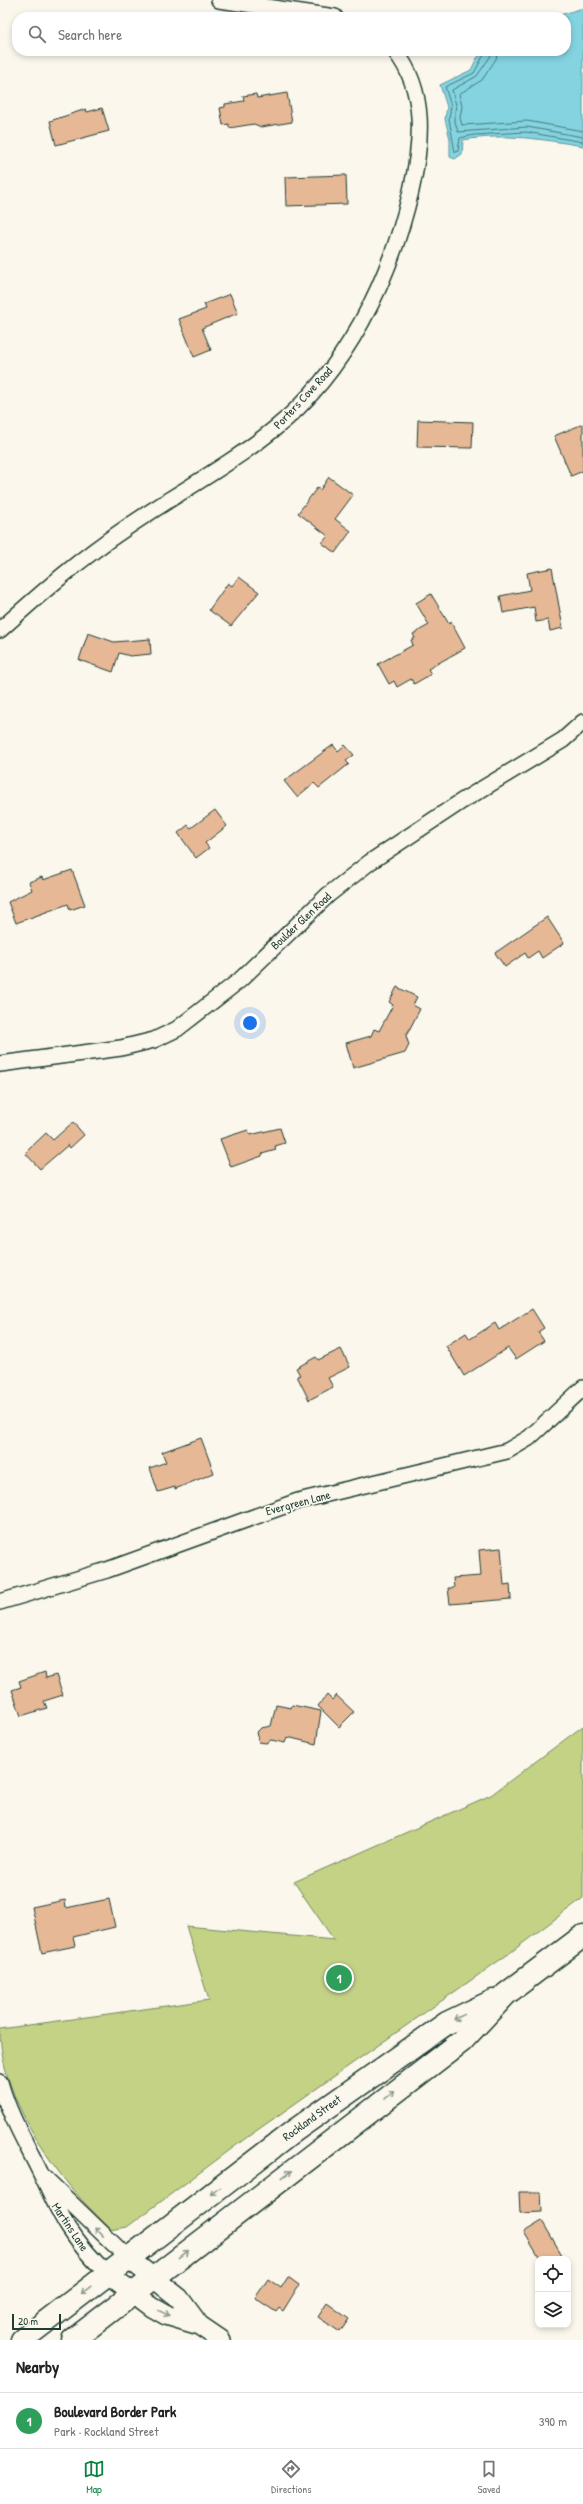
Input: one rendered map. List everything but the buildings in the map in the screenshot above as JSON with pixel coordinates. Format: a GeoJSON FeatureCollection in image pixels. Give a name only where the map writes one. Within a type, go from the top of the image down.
{"type":"FeatureCollection","features":[{"type":"Feature","properties":{"kind":"main road","name":"Rockland Street"},"geometry":{"type":"LineString","coordinates":[[73,2340],[462,2041],[506,1994],[583,1936]]}},
{"type":"Feature","properties":{"kind":"main road","name":"Rockland Street"},"geometry":{"type":"LineString","coordinates":[[22,2340],[294,2131],[448,2023],[506,1994]]}},
{"type":"Feature","properties":{"kind":"street"},"geometry":{"type":"LineString","coordinates":[[219,0],[300,12]]}},
{"type":"Feature","properties":{"kind":"street","name":"Porters Cove Road"},"geometry":{"type":"LineString","coordinates":[[0,630],[97,549],[273,430],[309,396],[338,360],[354,335],[387,269],[407,209],[417,163],[419,107],[407,68],[399,56]]}},
{"type":"Feature","properties":{"kind":"street","name":"Boulder Glen Road"},"geometry":{"type":"LineString","coordinates":[[0,1064],[121,1048],[154,1040],[176,1029],[240,980],[328,895],[370,862],[456,805],[563,740],[583,722]]}},
{"type":"Feature","properties":{"kind":"street","name":"Evergreen Lane"},"geometry":{"type":"LineString","coordinates":[[0,1602],[107,1570],[298,1501],[507,1450],[529,1438],[583,1388]]}},
{"type":"Feature","properties":{"kind":"street","name":"Martins Lane"},"geometry":{"type":"LineString","coordinates":[[0,2082],[18,2129],[64,2223],[91,2257],[108,2274]]}},
{"type":"Feature","properties":{"kind":"street","name":"Martins Lane"},"geometry":{"type":"LineString","coordinates":[[40,2173],[128,2258]]}},
{"type":"Feature","properties":{"kind":"street"},"geometry":{"type":"LineString","coordinates":[[128,2258],[179,2298],[199,2325]]}},
{"type":"Feature","properties":{"kind":"street"},"geometry":{"type":"LineString","coordinates":[[108,2274],[133,2294],[166,2315],[199,2325],[221,2340]]}},
{"type":"Feature","properties":{"kind":"green space"},"geometry":{"type":"Polygon","coordinates":[[[583,1726],[583,1898],[507,1955],[246,2138],[127,2227],[111,2230],[70,2187],[41,2147],[30,2128],[12,2090],[1,2049],[0,2029],[209,2000],[186,1926],[334,1940],[294,1882],[491,1795],[583,1726]]]}},
{"type":"Feature","properties":{"kind":"water"},"geometry":{"type":"Polygon","coordinates":[[[583,8],[583,146],[523,138],[479,138],[463,140],[462,154],[455,159],[450,157],[450,139],[445,119],[447,107],[440,85],[471,70],[479,56],[571,56],[571,12],[570,12],[583,8]]]}},
{"type":"Feature","properties":{"kind":"place","name":"Boulevard Border Park"},"geometry":{"type":"Point","coordinates":[339,1978]}}]}
